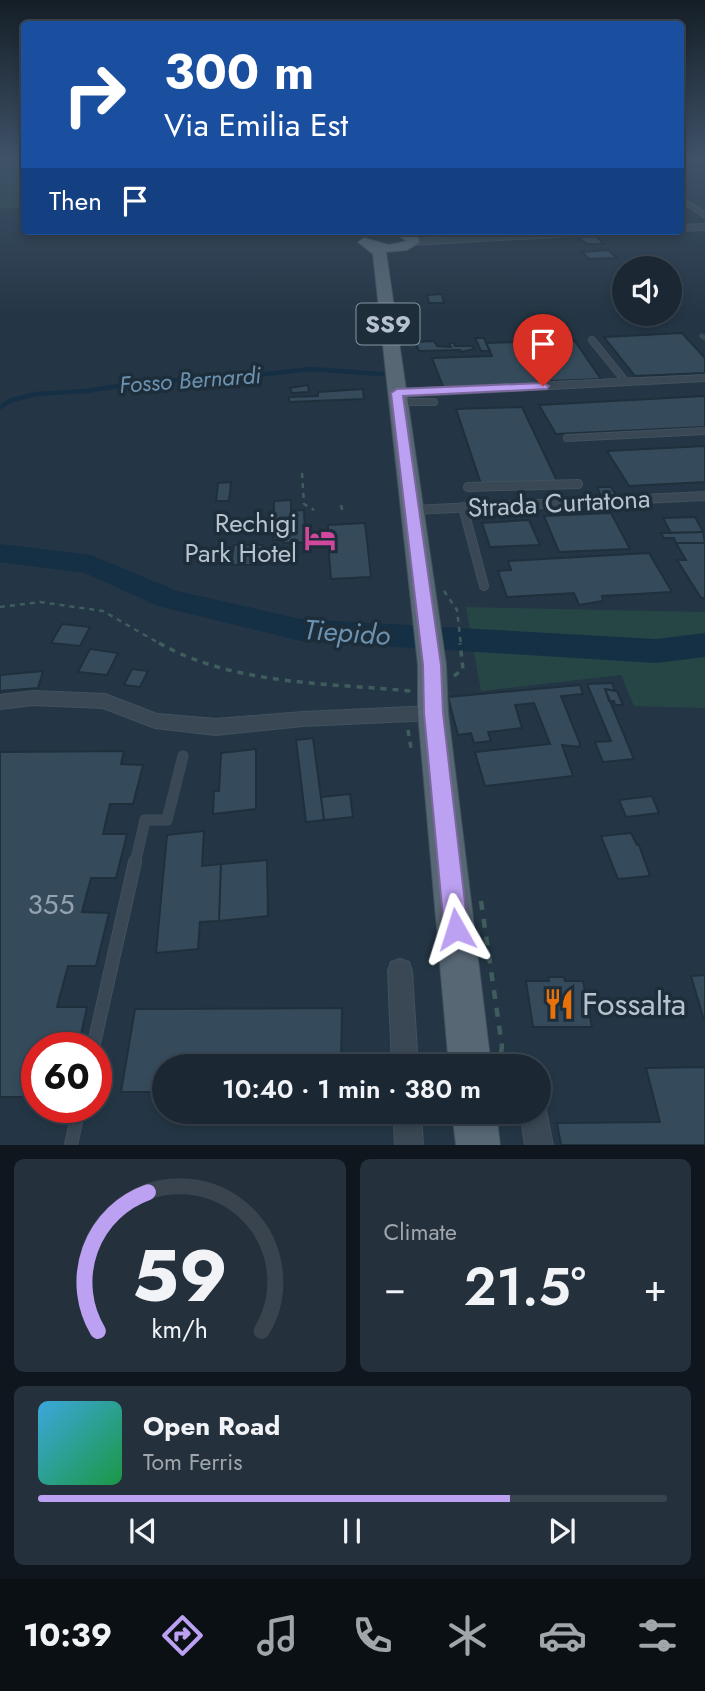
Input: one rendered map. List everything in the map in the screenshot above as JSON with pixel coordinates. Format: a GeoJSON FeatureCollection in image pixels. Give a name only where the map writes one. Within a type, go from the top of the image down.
{"type":"FeatureCollection","features":[{"type":"Feature","properties":{"kind":"main road"},"geometry":{"type":"LineString","coordinates":[[369,235],[362,240],[383,250],[413,238]]}},
{"type":"Feature","properties":{"kind":"main road"},"geometry":{"type":"LineString","coordinates":[[406,235],[413,238]]}},
{"type":"Feature","properties":{"kind":"main road","name":"SS9"},"geometry":{"type":"LineString","coordinates":[[383,250],[398,398],[432,665],[419,713],[468,1054]]}},
{"type":"Feature","properties":{"kind":"main road"},"geometry":{"type":"LineString","coordinates":[[476,1124],[478,1145]]}},
{"type":"Feature","properties":{"kind":"street"},"geometry":{"type":"LineString","coordinates":[[684,228],[705,227]]}},
{"type":"Feature","properties":{"kind":"street"},"geometry":{"type":"LineString","coordinates":[[413,238],[522,235]]}},
{"type":"Feature","properties":{"kind":"street"},"geometry":{"type":"LineString","coordinates":[[398,398],[705,378]]}},
{"type":"Feature","properties":{"kind":"street","name":"Strada Curtatona"},"geometry":{"type":"LineString","coordinates":[[413,510],[705,496]]}},
{"type":"Feature","properties":{"kind":"street"},"geometry":{"type":"LineString","coordinates":[[0,702],[33,698],[105,701],[155,720],[216,727],[419,713]]}},
{"type":"Feature","properties":{"kind":"street"},"geometry":{"type":"LineString","coordinates":[[400,971],[404,1054]]}},
{"type":"Feature","properties":{"kind":"street"},"geometry":{"type":"LineString","coordinates":[[408,1124],[409,1145]]}},
{"type":"Feature","properties":{"kind":"street"},"geometry":{"type":"LineString","coordinates":[[536,1124],[539,1145]]}},
{"type":"Feature","properties":{"kind":"lane"},"geometry":{"type":"LineString","coordinates":[[592,340],[626,382]]}},
{"type":"Feature","properties":{"kind":"lane"},"geometry":{"type":"LineString","coordinates":[[398,398],[435,402]]}},
{"type":"Feature","properties":{"kind":"lane"},"geometry":{"type":"LineString","coordinates":[[567,438],[705,431]]}},
{"type":"Feature","properties":{"kind":"lane"},"geometry":{"type":"LineString","coordinates":[[468,487],[578,484]]}},
{"type":"Feature","properties":{"kind":"lane"},"geometry":{"type":"LineString","coordinates":[[463,507],[484,586]]}},
{"type":"Feature","properties":{"kind":"lane"},"geometry":{"type":"LineString","coordinates":[[97,1032],[145,820],[167,820],[183,756]]}},
{"type":"Feature","properties":{"kind":"lane"},"geometry":{"type":"LineString","coordinates":[[71,1145],[76,1123]]}},
{"type":"Feature","properties":{"kind":"path"},"geometry":{"type":"LineString","coordinates":[[302,473],[304,504],[314,510]]}},
{"type":"Feature","properties":{"kind":"path"},"geometry":{"type":"LineString","coordinates":[[341,505],[342,514]]}},
{"type":"Feature","properties":{"kind":"path"},"geometry":{"type":"LineString","coordinates":[[0,607],[40,602],[103,611],[177,653],[256,676],[412,691],[419,713]]}},
{"type":"Feature","properties":{"kind":"path"},"geometry":{"type":"LineString","coordinates":[[457,610],[463,669]]}},
{"type":"Feature","properties":{"kind":"green space"},"geometry":{"type":"Polygon","coordinates":[[[466,607],[705,612],[705,708],[634,706],[621,675],[481,691],[466,607]]]}},
{"type":"Feature","properties":{"kind":"building"},"geometry":{"type":"Polygon","coordinates":[[[596,236],[604,244],[586,244],[578,237],[596,236]]]}},
{"type":"Feature","properties":{"kind":"building"},"geometry":{"type":"Polygon","coordinates":[[[608,250],[615,256],[589,259],[582,252],[608,250]]]}},
{"type":"Feature","properties":{"kind":"building"},"geometry":{"type":"Polygon","coordinates":[[[442,294],[444,303],[429,303],[427,295],[442,294]]]}},
{"type":"Feature","properties":{"kind":"building"},"geometry":{"type":"Polygon","coordinates":[[[682,333],[705,358],[705,373],[635,376],[604,337],[682,333]]]}},
{"type":"Feature","properties":{"kind":"building"},"geometry":{"type":"Polygon","coordinates":[[[475,338],[484,338],[490,351],[481,351],[475,338]]]}},
{"type":"Feature","properties":{"kind":"building"},"geometry":{"type":"Polygon","coordinates":[[[574,340],[601,379],[552,381],[555,385],[444,389],[432,358],[492,356],[486,343],[574,340]]]}},
{"type":"Feature","properties":{"kind":"building"},"geometry":{"type":"Polygon","coordinates":[[[434,341],[437,346],[451,347],[449,343],[454,343],[455,346],[472,346],[474,349],[461,352],[419,351],[415,342],[434,341]]]}},
{"type":"Feature","properties":{"kind":"building"},"geometry":{"type":"Polygon","coordinates":[[[308,385],[309,392],[292,393],[290,388],[308,385]]]}},
{"type":"Feature","properties":{"kind":"building"},"geometry":{"type":"Polygon","coordinates":[[[363,389],[364,399],[289,402],[289,397],[318,396],[318,392],[363,389]]]}},
{"type":"Feature","properties":{"kind":"building"},"geometry":{"type":"Polygon","coordinates":[[[705,396],[705,427],[556,434],[539,405],[705,396]]]}},
{"type":"Feature","properties":{"kind":"building"},"geometry":{"type":"Polygon","coordinates":[[[522,407],[558,483],[481,484],[456,409],[522,407]]]}},
{"type":"Feature","properties":{"kind":"building"},"geometry":{"type":"Polygon","coordinates":[[[705,446],[705,482],[629,486],[607,451],[705,446]]]}},
{"type":"Feature","properties":{"kind":"building"},"geometry":{"type":"Polygon","coordinates":[[[231,482],[229,501],[216,501],[218,483],[231,482]]]}},
{"type":"Feature","properties":{"kind":"building"},"geometry":{"type":"Polygon","coordinates":[[[597,487],[611,487],[616,495],[601,496],[597,487]]]}},
{"type":"Feature","properties":{"kind":"building","name":"Rechigi Park Hotel"},"geometry":{"type":"Polygon","coordinates":[[[291,500],[291,511],[304,510],[305,533],[328,536],[328,525],[365,523],[371,577],[331,579],[328,542],[284,543],[283,540],[273,540],[274,501],[291,500]]]}},
{"type":"Feature","properties":{"kind":"building"},"geometry":{"type":"Polygon","coordinates":[[[611,513],[630,549],[559,552],[544,516],[611,513]]]}},
{"type":"Feature","properties":{"kind":"building"},"geometry":{"type":"Polygon","coordinates":[[[695,517],[703,532],[671,533],[663,518],[695,517]]]}},
{"type":"Feature","properties":{"kind":"building"},"geometry":{"type":"Polygon","coordinates":[[[529,520],[540,545],[490,547],[482,523],[529,520]]]}},
{"type":"Feature","properties":{"kind":"building"},"geometry":{"type":"Polygon","coordinates":[[[703,532],[705,543],[676,543],[674,538],[664,538],[661,533],[703,532]]]}},
{"type":"Feature","properties":{"kind":"building"},"geometry":{"type":"Polygon","coordinates":[[[676,543],[705,543],[705,598],[701,598],[677,560],[686,560],[676,543]]]}},
{"type":"Feature","properties":{"kind":"building"},"geometry":{"type":"Polygon","coordinates":[[[234,545],[263,545],[261,565],[231,565],[234,545]]]}},
{"type":"Feature","properties":{"kind":"building"},"geometry":{"type":"Polygon","coordinates":[[[649,553],[672,592],[602,596],[603,601],[579,605],[574,593],[507,597],[498,571],[511,570],[508,561],[649,553]]]}},
{"type":"Feature","properties":{"kind":"building"},"geometry":{"type":"Polygon","coordinates":[[[62,624],[90,627],[80,646],[51,643],[62,624]]]}},
{"type":"Feature","properties":{"kind":"building"},"geometry":{"type":"Polygon","coordinates":[[[90,649],[118,653],[107,675],[78,672],[90,649]]]}},
{"type":"Feature","properties":{"kind":"building"},"geometry":{"type":"Polygon","coordinates":[[[132,669],[148,671],[140,687],[124,685],[132,669]]]}},
{"type":"Feature","properties":{"kind":"building"},"geometry":{"type":"Polygon","coordinates":[[[43,671],[38,688],[1,691],[0,694],[0,675],[43,671]]]}},
{"type":"Feature","properties":{"kind":"building"},"geometry":{"type":"Polygon","coordinates":[[[612,683],[615,691],[605,689],[634,759],[603,762],[595,742],[611,741],[587,684],[612,683]]]}},
{"type":"Feature","properties":{"kind":"building"},"geometry":{"type":"Polygon","coordinates":[[[580,685],[583,694],[561,696],[580,744],[579,747],[562,745],[573,776],[485,786],[475,752],[550,744],[534,703],[515,705],[522,728],[488,732],[491,741],[474,743],[471,733],[458,735],[448,697],[580,685]]]}},
{"type":"Feature","properties":{"kind":"building"},"geometry":{"type":"Polygon","coordinates":[[[605,689],[617,691],[623,705],[615,705],[614,701],[609,701],[605,689]]]}},
{"type":"Feature","properties":{"kind":"building"},"geometry":{"type":"Polygon","coordinates":[[[313,738],[324,820],[306,822],[296,740],[313,738]]]}},
{"type":"Feature","properties":{"kind":"building"},"geometry":{"type":"Polygon","coordinates":[[[256,749],[256,809],[213,814],[214,791],[219,791],[221,753],[256,749]]]}},
{"type":"Feature","properties":{"kind":"building"},"geometry":{"type":"Polygon","coordinates":[[[124,751],[121,764],[143,765],[133,804],[110,804],[103,834],[127,834],[116,878],[91,878],[82,912],[109,913],[96,966],[68,966],[57,1007],[87,1007],[82,1032],[21,1032],[21,1097],[0,1097],[0,752],[124,751]]]}},
{"type":"Feature","properties":{"kind":"building"},"geometry":{"type":"Polygon","coordinates":[[[350,794],[353,817],[324,820],[321,797],[350,794]]]}},
{"type":"Feature","properties":{"kind":"building"},"geometry":{"type":"Polygon","coordinates":[[[652,796],[659,813],[626,817],[619,800],[652,796]]]}},
{"type":"Feature","properties":{"kind":"building"},"geometry":{"type":"Polygon","coordinates":[[[204,831],[202,866],[221,864],[219,921],[200,922],[198,949],[156,953],[167,835],[204,831]]]}},
{"type":"Feature","properties":{"kind":"building"},"geometry":{"type":"Polygon","coordinates":[[[631,833],[639,845],[650,876],[618,879],[601,836],[631,833]]]}},
{"type":"Feature","properties":{"kind":"building"},"geometry":{"type":"Polygon","coordinates":[[[267,860],[268,916],[219,921],[221,864],[267,860]]]}},
{"type":"Feature","properties":{"kind":"building"},"geometry":{"type":"Polygon","coordinates":[[[705,975],[705,1020],[704,1020],[691,976],[705,975]]]}},
{"type":"Feature","properties":{"kind":"building","name":"Fossalta"},"geometry":{"type":"Polygon","coordinates":[[[548,977],[583,981],[592,1027],[533,1027],[526,981],[549,981],[548,977]]]}},
{"type":"Feature","properties":{"kind":"building"},"geometry":{"type":"Polygon","coordinates":[[[342,1008],[341,1054],[152,1054],[152,1092],[121,1092],[135,1009],[342,1008]]]}},
{"type":"Feature","properties":{"kind":"building"},"geometry":{"type":"Polygon","coordinates":[[[705,1067],[705,1145],[561,1145],[557,1123],[660,1122],[646,1068],[705,1067]]]}},
{"type":"Feature","properties":{"kind":"waterway","name":"Fosso Bernardi"},"geometry":{"type":"LineString","coordinates":[[0,407],[12,400],[36,394],[86,391],[151,381],[232,378],[310,369],[382,374]]}},
{"type":"Feature","properties":{"kind":"waterway","name":"Tiepido"},"geometry":{"type":"LineString","coordinates":[[0,553],[91,564],[169,599],[301,630],[656,651],[705,645]]}},
{"type":"Feature","properties":{"kind":"place","name":"Rechigi Park Hotel"},"geometry":{"type":"Point","coordinates":[320,538]}},
{"type":"Feature","properties":{"kind":"place","name":"Fossalta"},"geometry":{"type":"Point","coordinates":[559,1004]}},
{"type":"Feature","properties":{"kind":"route"},"geometry":{"type":"LineString","coordinates":[[456,929],[433,713],[432,665],[397,393],[543,386]]}}]}
